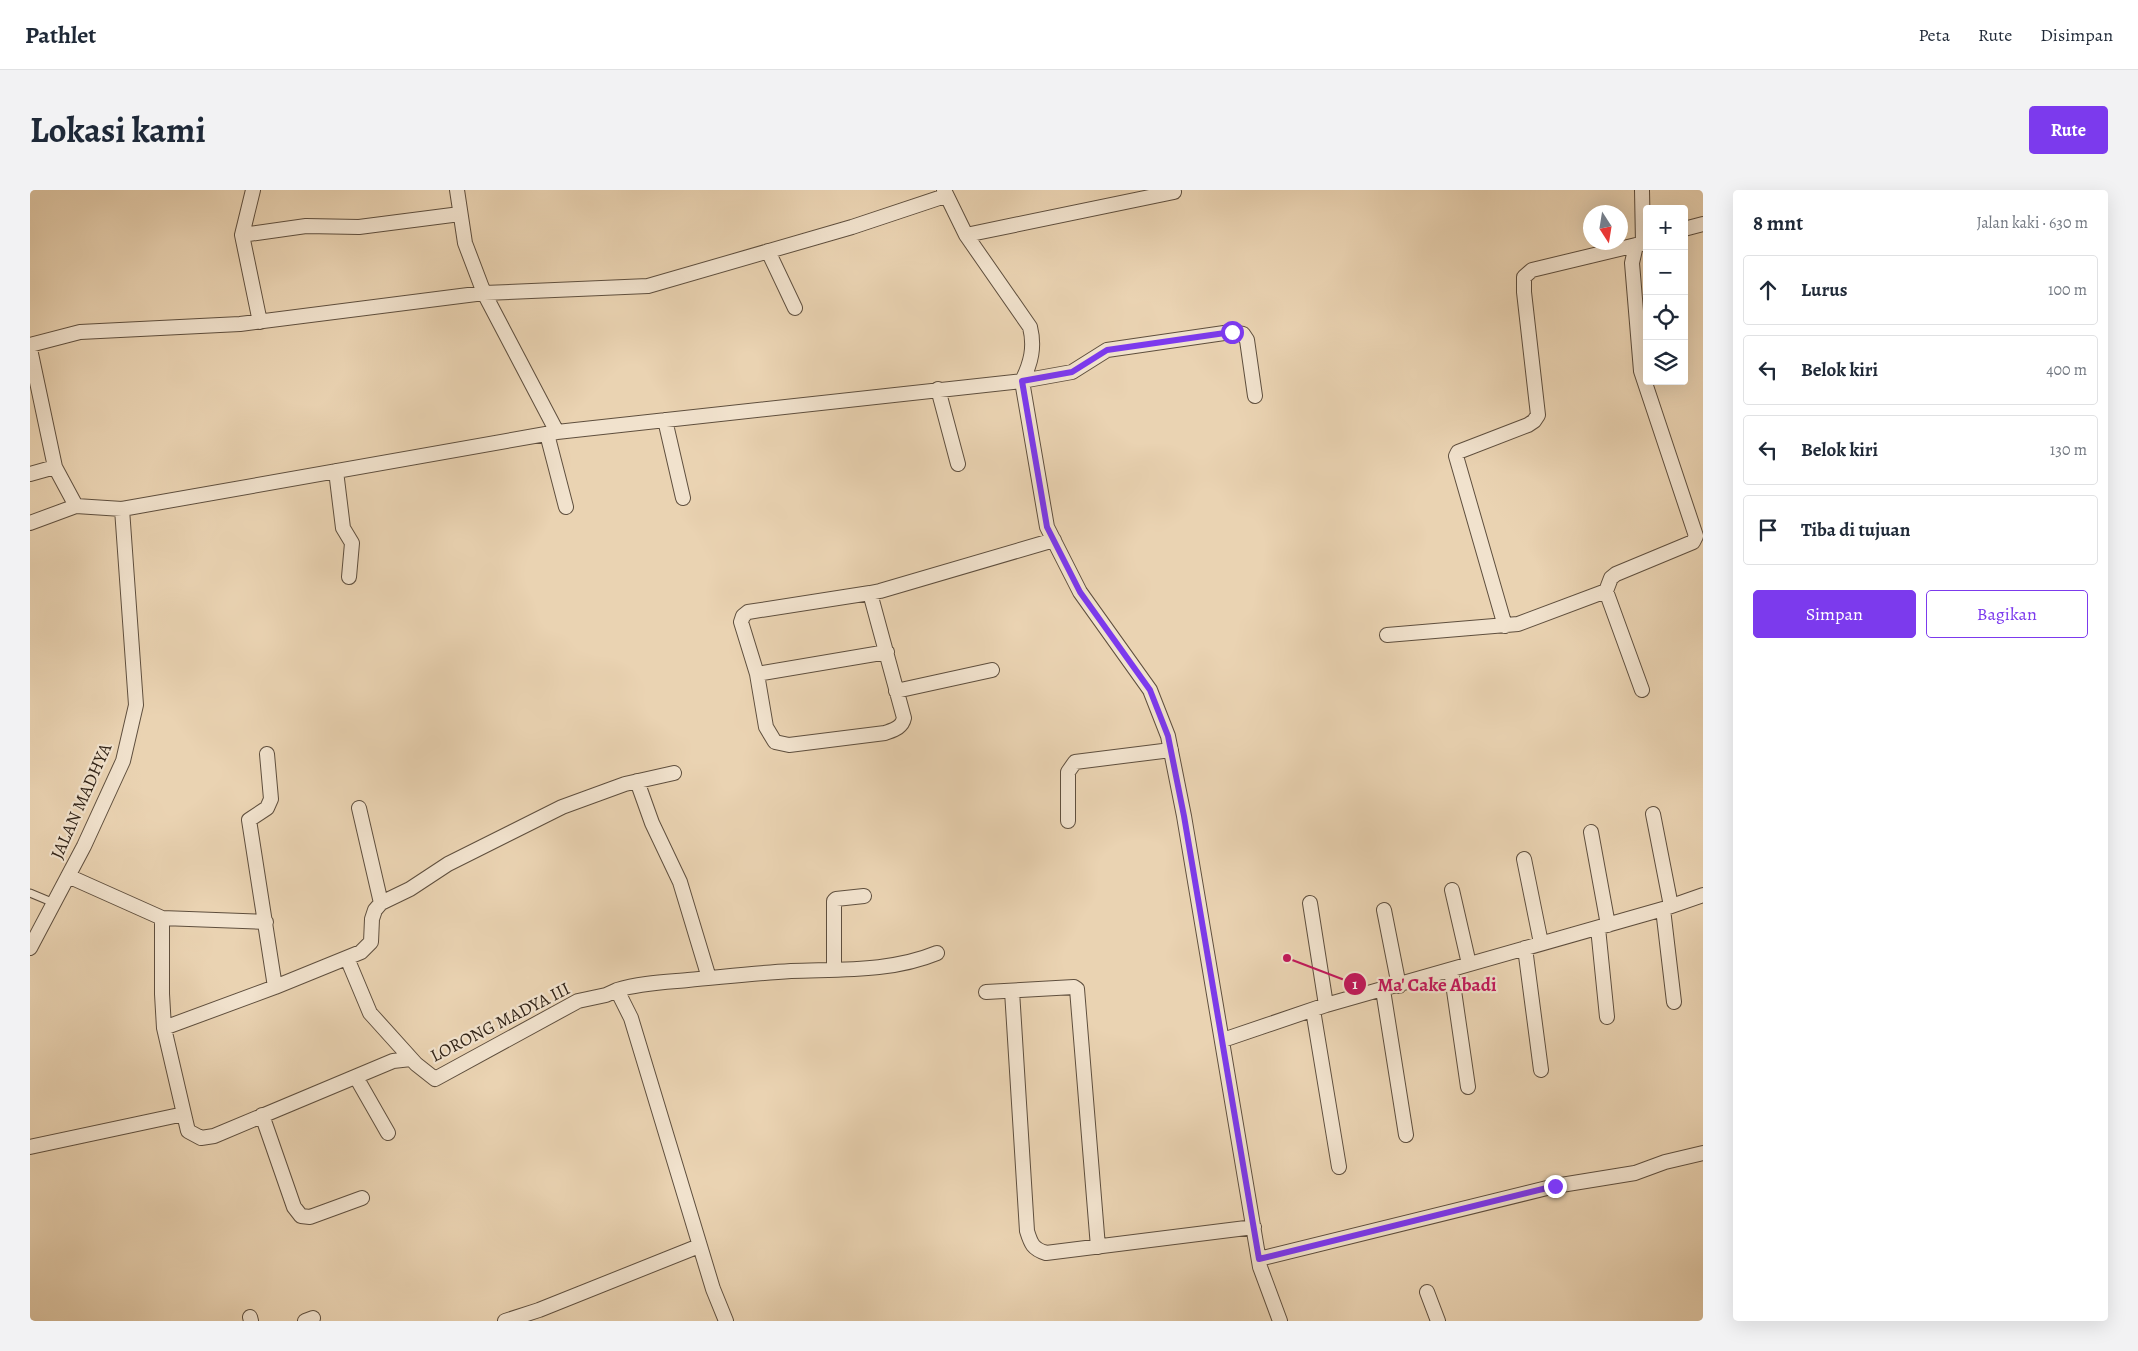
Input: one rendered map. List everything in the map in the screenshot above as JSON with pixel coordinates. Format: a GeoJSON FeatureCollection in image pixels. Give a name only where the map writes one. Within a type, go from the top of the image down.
{"type":"FeatureCollection","features":[{"type":"Feature","properties":{"kind":"street"},"geometry":{"type":"LineString","coordinates":[[254,190],[242,235],[260,322]]}},
{"type":"Feature","properties":{"kind":"street"},"geometry":{"type":"LineString","coordinates":[[456,190],[465,244],[484,293],[552,433],[566,507]]}},
{"type":"Feature","properties":{"kind":"street"},"geometry":{"type":"LineString","coordinates":[[1642,190],[1642,244],[1632,264],[1641,371],[1696,536],[1693,542],[1616,574],[1611,578],[1606,591],[1642,690]]}},
{"type":"Feature","properties":{"kind":"street"},"geometry":{"type":"LineString","coordinates":[[966,235],[1174,192]]}},
{"type":"Feature","properties":{"kind":"street"},"geometry":{"type":"LineString","coordinates":[[30,345],[80,332],[260,322],[484,293],[648,286],[852,227],[944,193],[966,235],[1030,326],[1032,338],[1031,361],[1022,381],[1047,527],[1080,592],[1150,690],[1168,736],[1223,1040],[1259,1259],[1280,1321]]}},
{"type":"Feature","properties":{"kind":"street"},"geometry":{"type":"LineString","coordinates":[[242,235],[306,226],[359,227],[460,214]]}},
{"type":"Feature","properties":{"kind":"street"},"geometry":{"type":"LineString","coordinates":[[1688,228],[1703,224]]}},
{"type":"Feature","properties":{"kind":"street"},"geometry":{"type":"LineString","coordinates":[[1505,626],[1456,456],[1458,452],[1468,447],[1528,425],[1538,415],[1524,278],[1532,270],[1642,244]]}},
{"type":"Feature","properties":{"kind":"street"},"geometry":{"type":"LineString","coordinates":[[768,251],[795,308]]}},
{"type":"Feature","properties":{"kind":"street"},"geometry":{"type":"LineString","coordinates":[[30,523],[76,506],[122,509],[552,433],[1022,381],[1072,372],[1107,350],[1232,332],[1243,334],[1247,340],[1255,396]]}},
{"type":"Feature","properties":{"kind":"street"},"geometry":{"type":"LineString","coordinates":[[30,349],[55,466],[76,506]]}},
{"type":"Feature","properties":{"kind":"street"},"geometry":{"type":"LineString","coordinates":[[938,389],[958,464]]}},
{"type":"Feature","properties":{"kind":"street"},"geometry":{"type":"LineString","coordinates":[[665,420],[683,498]]}},
{"type":"Feature","properties":{"kind":"street"},"geometry":{"type":"LineString","coordinates":[[30,474],[55,466]]}},
{"type":"Feature","properties":{"kind":"street"},"geometry":{"type":"LineString","coordinates":[[336,471],[344,528],[352,543],[349,577]]}},
{"type":"Feature","properties":{"kind":"street","name":"JALAN MADHYA"},"geometry":{"type":"LineString","coordinates":[[30,948],[84,846],[123,761],[136,705],[122,509]]}},
{"type":"Feature","properties":{"kind":"street"},"geometry":{"type":"LineString","coordinates":[[870,593],[904,718],[899,727],[885,733],[788,744],[775,742],[766,727],[757,674],[741,622],[743,616],[748,612],[870,593],[1054,540]]}},
{"type":"Feature","properties":{"kind":"street"},"geometry":{"type":"LineString","coordinates":[[1388,634],[1518,624],[1606,591]]}},
{"type":"Feature","properties":{"kind":"street"},"geometry":{"type":"LineString","coordinates":[[757,674],[887,652]]}},
{"type":"Feature","properties":{"kind":"street"},"geometry":{"type":"LineString","coordinates":[[896,691],[992,670]]}},
{"type":"Feature","properties":{"kind":"street"},"geometry":{"type":"LineString","coordinates":[[1068,821],[1068,772],[1075,762],[1171,750]]}},
{"type":"Feature","properties":{"kind":"street"},"geometry":{"type":"LineString","coordinates":[[267,754],[272,800],[267,808],[249,820],[275,987]]}},
{"type":"Feature","properties":{"kind":"street"},"geometry":{"type":"LineString","coordinates":[[164,1028],[275,987],[361,952],[371,942],[372,919],[375,910],[381,903],[410,888],[448,864],[529,822],[562,807],[624,784],[674,773]]}},
{"type":"Feature","properties":{"kind":"street"},"geometry":{"type":"LineString","coordinates":[[637,781],[652,822],[680,882],[709,978]]}},
{"type":"Feature","properties":{"kind":"street"},"geometry":{"type":"LineString","coordinates":[[359,808],[381,903]]}},
{"type":"Feature","properties":{"kind":"street"},"geometry":{"type":"LineString","coordinates":[[1654,814],[1668,908],[1674,1002]]}},
{"type":"Feature","properties":{"kind":"street"},"geometry":{"type":"LineString","coordinates":[[1591,832],[1603,927],[1607,1017]]}},
{"type":"Feature","properties":{"kind":"street"},"geometry":{"type":"LineString","coordinates":[[1524,859],[1541,943]]}},
{"type":"Feature","properties":{"kind":"street"},"geometry":{"type":"LineString","coordinates":[[68,876],[162,918],[266,922]]}},
{"type":"Feature","properties":{"kind":"street"},"geometry":{"type":"LineString","coordinates":[[1452,890],[1469,964]]}},
{"type":"Feature","properties":{"kind":"street"},"geometry":{"type":"LineString","coordinates":[[1223,1040],[1326,1005],[1603,927],[1668,908],[1703,895]]}},
{"type":"Feature","properties":{"kind":"street"},"geometry":{"type":"LineString","coordinates":[[834,970],[834,901],[836,899],[864,896]]}},
{"type":"Feature","properties":{"kind":"street"},"geometry":{"type":"LineString","coordinates":[[1310,902],[1326,1005]]}},
{"type":"Feature","properties":{"kind":"street"},"geometry":{"type":"LineString","coordinates":[[1384,910],[1399,986]]}},
{"type":"Feature","properties":{"kind":"street"},"geometry":{"type":"LineString","coordinates":[[30,1147],[184,1114],[164,1028],[162,918]]}},
{"type":"Feature","properties":{"kind":"street"},"geometry":{"type":"LineString","coordinates":[[1525,948],[1541,1070]]}},
{"type":"Feature","properties":{"kind":"street"},"geometry":{"type":"LineString","coordinates":[[726,1321],[713,1289],[631,1018],[617,990],[626,987],[789,971],[864,969],[912,962],[937,953]]}},
{"type":"Feature","properties":{"kind":"street"},"geometry":{"type":"LineString","coordinates":[[347,958],[370,1013],[411,1059]]}},
{"type":"Feature","properties":{"kind":"street"},"geometry":{"type":"LineString","coordinates":[[1451,970],[1468,1087]]}},
{"type":"Feature","properties":{"kind":"street"},"geometry":{"type":"LineString","coordinates":[[986,992],[1074,986],[1077,989],[1098,1247]]}},
{"type":"Feature","properties":{"kind":"street","name":"LORONG MADYA III"},"geometry":{"type":"LineString","coordinates":[[184,1114],[188,1131],[202,1138],[214,1136],[393,1061],[411,1059],[435,1079],[439,1078],[578,1002],[606,996],[617,990]]}},
{"type":"Feature","properties":{"kind":"street"},"geometry":{"type":"LineString","coordinates":[[1383,990],[1406,1135]]}},
{"type":"Feature","properties":{"kind":"street"},"geometry":{"type":"LineString","coordinates":[[1012,991],[1027,1231],[1031,1244],[1036,1250],[1046,1253],[1254,1227]]}},
{"type":"Feature","properties":{"kind":"street"},"geometry":{"type":"LineString","coordinates":[[1313,1010],[1339,1167]]}},
{"type":"Feature","properties":{"kind":"street"},"geometry":{"type":"LineString","coordinates":[[356,1077],[388,1134]]}},
{"type":"Feature","properties":{"kind":"street"},"geometry":{"type":"LineString","coordinates":[[262,1116],[294,1207],[301,1216],[310,1217],[362,1198]]}},
{"type":"Feature","properties":{"kind":"street"},"geometry":{"type":"LineString","coordinates":[[1259,1259],[1555,1186],[1636,1173],[1665,1162],[1703,1153]]}},
{"type":"Feature","properties":{"kind":"street"},"geometry":{"type":"LineString","coordinates":[[514,1320],[700,1246]]}},
{"type":"Feature","properties":{"kind":"street"},"geometry":{"type":"LineString","coordinates":[[1427,1292],[1438,1321]]}},
{"type":"Feature","properties":{"kind":"lane"},"geometry":{"type":"LineString","coordinates":[[30,893],[54,903]]}},
{"type":"Feature","properties":{"kind":"place","name":"Ma' Cake Abadi"},"geometry":{"type":"Point","coordinates":[1287,958]}},
{"type":"Feature","properties":{"kind":"route"},"geometry":{"type":"LineString","coordinates":[[1232,332],[1107,350],[1072,372],[1022,381],[1047,527],[1080,592],[1150,690],[1168,736],[1184,816],[1233,1097],[1259,1259],[1555,1186]]}}]}
